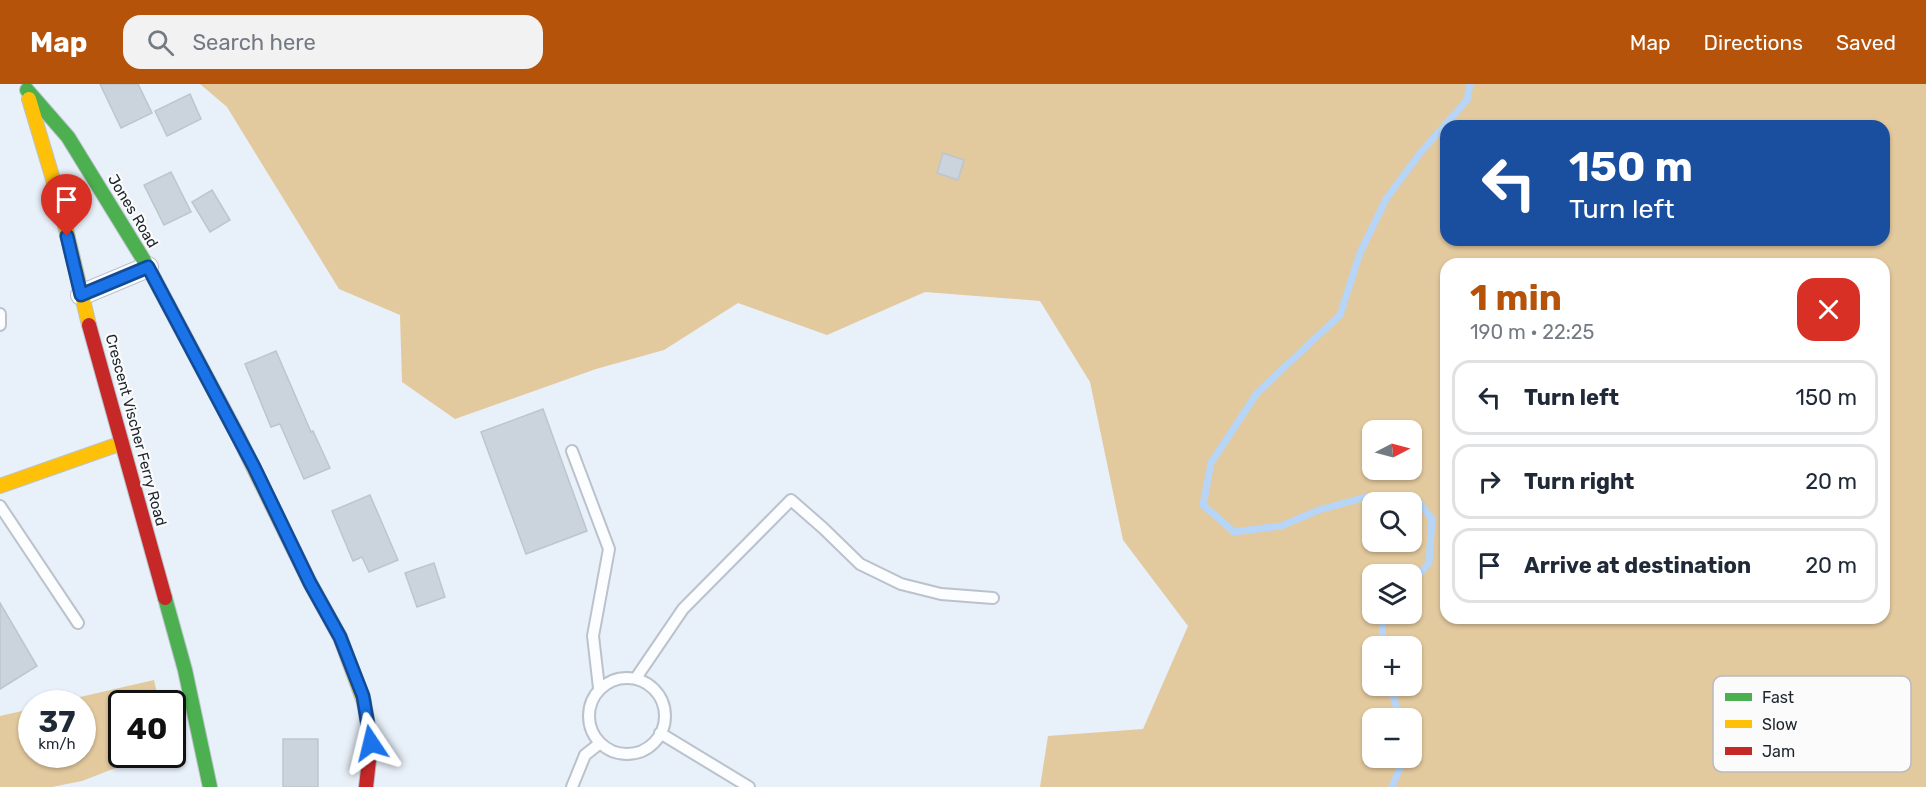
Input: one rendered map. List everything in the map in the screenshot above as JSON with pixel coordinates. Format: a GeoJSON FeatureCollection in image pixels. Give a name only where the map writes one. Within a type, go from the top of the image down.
{"type":"FeatureCollection","features":[{"type":"Feature","properties":{"kind":"street","name":"Jones Road"},"geometry":{"type":"LineString","coordinates":[[26,87],[68,137],[148,267],[254,467],[310,583],[340,637],[363,696],[370,734],[366,787]]}},
{"type":"Feature","properties":{"kind":"street","name":"Crescent Vischer Ferry Road"},"geometry":{"type":"LineString","coordinates":[[26,87],[58,196],[81,295],[185,670],[210,787]]}},
{"type":"Feature","properties":{"kind":"street"},"geometry":{"type":"LineString","coordinates":[[81,295],[148,267]]}},
{"type":"Feature","properties":{"kind":"street"},"geometry":{"type":"LineString","coordinates":[[0,486],[122,443]]}},
{"type":"Feature","properties":{"kind":"lane"},"geometry":{"type":"LineString","coordinates":[[0,314],[0,325]]}},
{"type":"Feature","properties":{"kind":"lane"},"geometry":{"type":"LineString","coordinates":[[573,451],[609,549],[593,636],[599,688]]}},
{"type":"Feature","properties":{"kind":"lane"},"geometry":{"type":"LineString","coordinates":[[636,678],[683,609],[791,500],[860,564],[870,569],[901,584],[941,594],[993,598]]}},
{"type":"Feature","properties":{"kind":"lane"},"geometry":{"type":"LineString","coordinates":[[0,506],[78,622]]}},
{"type":"Feature","properties":{"kind":"lane"},"geometry":{"type":"LineString","coordinates":[[616,678],[636,678],[654,688],[664,705],[664,726],[654,743],[637,754],[617,754],[599,744],[589,726],[589,706],[599,688],[616,678]]}},
{"type":"Feature","properties":{"kind":"lane"},"geometry":{"type":"LineString","coordinates":[[660,733],[745,786]]}},
{"type":"Feature","properties":{"kind":"lane"},"geometry":{"type":"LineString","coordinates":[[572,787],[585,755],[599,744]]}},
{"type":"Feature","properties":{"kind":"shaded area"},"geometry":{"type":"Polygon","coordinates":[[[200,84],[1926,84],[1926,787],[1040,787],[1048,736],[1143,729],[1188,626],[1123,540],[1090,382],[1040,301],[925,292],[827,335],[738,303],[664,350],[596,369],[455,419],[402,382],[400,315],[339,289],[227,107],[200,84]]]}},
{"type":"Feature","properties":{"kind":"shaded area"},"geometry":{"type":"Polygon","coordinates":[[[154,680],[156,690],[111,690],[154,680]]]}},
{"type":"Feature","properties":{"kind":"shaded area"},"geometry":{"type":"Polygon","coordinates":[[[108,691],[108,768],[116,768],[82,781],[52,787],[0,787],[0,716],[18,712],[18,768],[96,768],[96,693],[108,691]]]}},
{"type":"Feature","properties":{"kind":"building"},"geometry":{"type":"Polygon","coordinates":[[[100,84],[138,84],[152,113],[121,128],[100,84]]]}},
{"type":"Feature","properties":{"kind":"building"},"geometry":{"type":"Polygon","coordinates":[[[190,94],[201,119],[167,136],[155,111],[190,94]]]}},
{"type":"Feature","properties":{"kind":"building"},"geometry":{"type":"Polygon","coordinates":[[[943,153],[964,160],[958,180],[937,173],[943,153]]]}},
{"type":"Feature","properties":{"kind":"building"},"geometry":{"type":"Polygon","coordinates":[[[171,172],[191,212],[164,225],[144,185],[171,172]]]}},
{"type":"Feature","properties":{"kind":"building"},"geometry":{"type":"Polygon","coordinates":[[[212,190],[230,220],[210,232],[192,202],[212,190]]]}},
{"type":"Feature","properties":{"kind":"building"},"geometry":{"type":"Polygon","coordinates":[[[276,351],[311,432],[313,431],[330,468],[304,479],[280,424],[271,427],[245,364],[276,351]]]}},
{"type":"Feature","properties":{"kind":"building"},"geometry":{"type":"Polygon","coordinates":[[[543,409],[587,531],[526,554],[481,432],[543,409]]]}},
{"type":"Feature","properties":{"kind":"building"},"geometry":{"type":"Polygon","coordinates":[[[370,495],[398,560],[369,572],[362,557],[353,561],[332,511],[370,495]]]}},
{"type":"Feature","properties":{"kind":"building"},"geometry":{"type":"Polygon","coordinates":[[[434,563],[445,597],[417,607],[405,573],[434,563]]]}},
{"type":"Feature","properties":{"kind":"building"},"geometry":{"type":"Polygon","coordinates":[[[0,603],[37,666],[0,689],[0,603]]]}},
{"type":"Feature","properties":{"kind":"building"},"geometry":{"type":"Polygon","coordinates":[[[283,739],[318,739],[318,787],[283,787],[283,739]]]}},
{"type":"Feature","properties":{"kind":"waterway"},"geometry":{"type":"LineString","coordinates":[[1449,120],[1467,100],[1470,84]]}},
{"type":"Feature","properties":{"kind":"waterway"},"geometry":{"type":"LineString","coordinates":[[1422,571],[1429,563],[1432,519],[1415,497],[1366,497],[1319,510],[1281,526],[1234,532],[1203,505],[1211,463],[1257,393],[1340,315],[1360,253],[1386,199],[1440,131]]}},
{"type":"Feature","properties":{"kind":"waterway"},"geometry":{"type":"LineString","coordinates":[[1382,636],[1383,624]]}},
{"type":"Feature","properties":{"kind":"waterway"},"geometry":{"type":"LineString","coordinates":[[1393,696],[1397,708]]}},
{"type":"Feature","properties":{"kind":"waterway"},"geometry":{"type":"LineString","coordinates":[[1392,787],[1400,768]]}},
{"type":"Feature","properties":{"kind":"traffic: fast"},"geometry":{"type":"LineString","coordinates":[[27,90],[68,137],[148,267],[238,436]]}},
{"type":"Feature","properties":{"kind":"traffic: fast"},"geometry":{"type":"LineString","coordinates":[[165,598],[185,670],[210,787]]}},
{"type":"Feature","properties":{"kind":"traffic: slow"},"geometry":{"type":"LineString","coordinates":[[29,99],[58,196],[89,325]]}},
{"type":"Feature","properties":{"kind":"traffic: slow"},"geometry":{"type":"LineString","coordinates":[[238,436],[310,583],[340,637],[364,702]]}},
{"type":"Feature","properties":{"kind":"traffic: slow"},"geometry":{"type":"LineString","coordinates":[[0,486],[122,443]]}},
{"type":"Feature","properties":{"kind":"traffic: jam"},"geometry":{"type":"LineString","coordinates":[[89,325],[165,598]]}},
{"type":"Feature","properties":{"kind":"traffic: jam"},"geometry":{"type":"LineString","coordinates":[[364,702],[371,743],[366,787]]}},
{"type":"Feature","properties":{"kind":"route"},"geometry":{"type":"LineString","coordinates":[[67,236],[81,295],[148,267],[254,467],[310,583],[340,637],[363,696],[371,743]]}}]}
